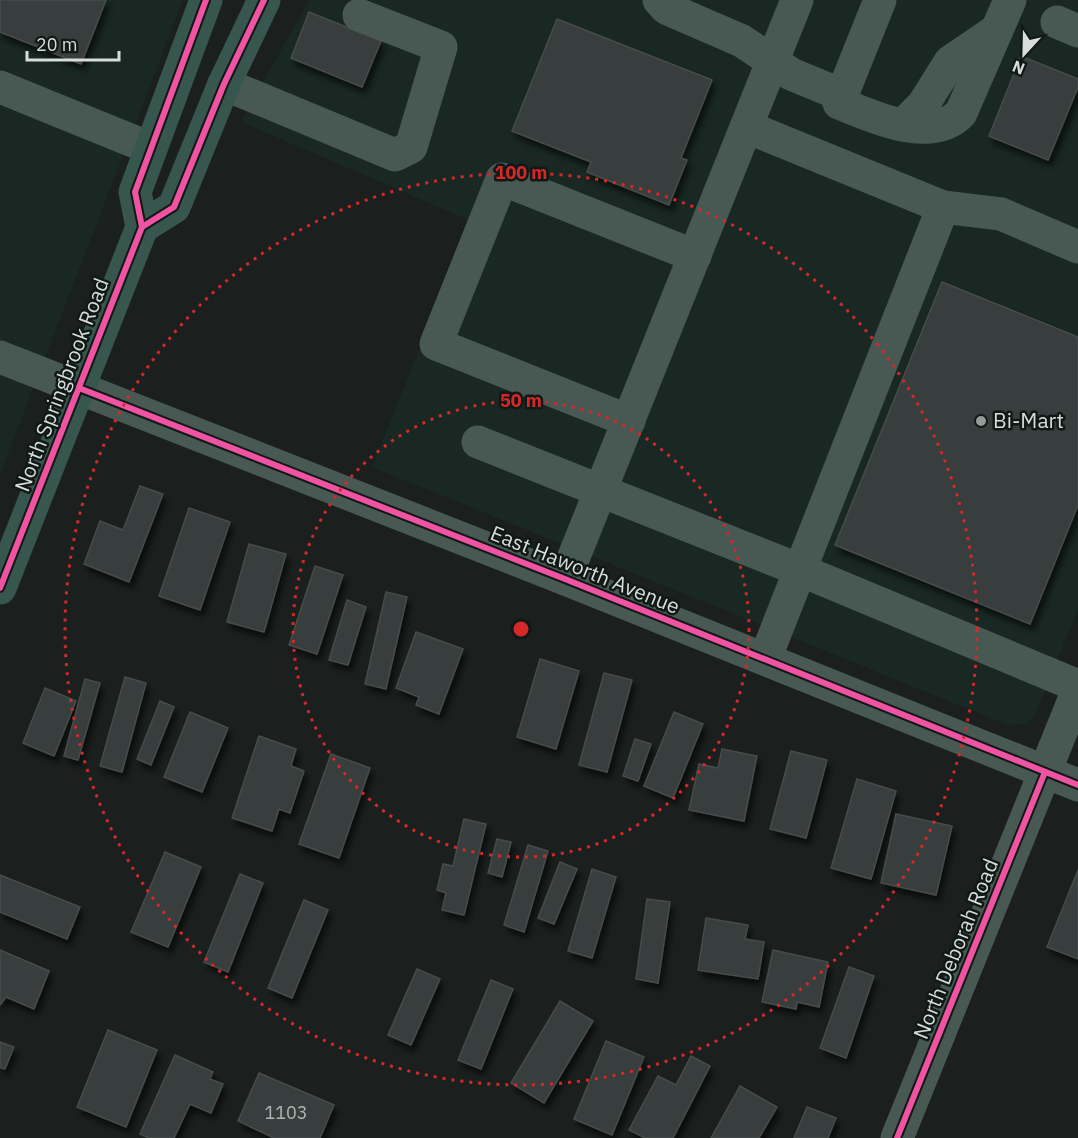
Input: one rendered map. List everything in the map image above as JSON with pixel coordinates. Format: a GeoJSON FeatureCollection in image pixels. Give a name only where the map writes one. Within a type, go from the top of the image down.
{"type":"FeatureCollection","features":[{"type":"Feature","properties":{"kind":"main road"},"geometry":{"type":"LineString","coordinates":[[206,0],[135,192],[142,227],[174,207],[224,84],[264,0]]}},
{"type":"Feature","properties":{"kind":"main road","name":"North Springbrook Road"},"geometry":{"type":"LineString","coordinates":[[0,588],[142,227]]}},
{"type":"Feature","properties":{"kind":"street"},"geometry":{"type":"LineString","coordinates":[[659,0],[666,8],[742,41],[791,74],[842,95]]}},
{"type":"Feature","properties":{"kind":"street"},"geometry":{"type":"LineString","coordinates":[[565,579],[797,0]]}},
{"type":"Feature","properties":{"kind":"street"},"geometry":{"type":"LineString","coordinates":[[880,0],[839,103],[878,120],[936,128],[956,119],[961,113],[1010,0]]}},
{"type":"Feature","properties":{"kind":"street"},"geometry":{"type":"LineString","coordinates":[[224,84],[396,155],[411,147],[441,47],[359,15]]}},
{"type":"Feature","properties":{"kind":"street"},"geometry":{"type":"LineString","coordinates":[[0,87],[150,148]]}},
{"type":"Feature","properties":{"kind":"street"},"geometry":{"type":"LineString","coordinates":[[747,127],[943,207],[1000,214],[1078,247]]}},
{"type":"Feature","properties":{"kind":"street"},"geometry":{"type":"LineString","coordinates":[[629,421],[436,344],[502,179],[695,256]]}},
{"type":"Feature","properties":{"kind":"street"},"geometry":{"type":"LineString","coordinates":[[765,659],[943,207]]}},
{"type":"Feature","properties":{"kind":"street","name":"East Haworth Avenue"},"geometry":{"type":"LineString","coordinates":[[0,357],[565,579],[1078,785]]}},
{"type":"Feature","properties":{"kind":"street"},"geometry":{"type":"LineString","coordinates":[[478,442],[800,570],[1078,688]]}},
{"type":"Feature","properties":{"kind":"street","name":"North Deborah Road"},"geometry":{"type":"LineString","coordinates":[[897,1138],[1078,688]]}},
{"type":"Feature","properties":{"kind":"shaded area"},"geometry":{"type":"Polygon","coordinates":[[[0,0],[183,0],[0,474],[0,0]]]}},
{"type":"Feature","properties":{"kind":"shaded area"},"geometry":{"type":"Polygon","coordinates":[[[309,0],[1078,0],[1078,609],[1034,717],[1027,724],[1008,725],[372,467],[471,221],[241,122],[309,0]]]}},
{"type":"Feature","properties":{"kind":"building"},"geometry":{"type":"Polygon","coordinates":[[[0,0],[106,0],[81,64],[0,32],[0,0]]]}},
{"type":"Feature","properties":{"kind":"building"},"geometry":{"type":"Polygon","coordinates":[[[309,12],[381,41],[362,87],[291,58],[309,12]]]}},
{"type":"Feature","properties":{"kind":"building"},"geometry":{"type":"Polygon","coordinates":[[[557,19],[712,80],[681,158],[687,160],[669,205],[587,172],[591,162],[512,131],[557,19]]]}},
{"type":"Feature","properties":{"kind":"building"},"geometry":{"type":"Polygon","coordinates":[[[1021,56],[1078,79],[1078,87],[1048,160],[989,136],[1021,56]]]}},
{"type":"Feature","properties":{"kind":"building","name":"Bi-Mart"},"geometry":{"type":"Polygon","coordinates":[[[942,282],[1078,337],[1078,505],[1030,624],[835,545],[942,282]]]}},
{"type":"Feature","properties":{"kind":"building"},"geometry":{"type":"Polygon","coordinates":[[[140,486],[163,494],[129,582],[84,564],[100,521],[123,530],[140,486]]]}},
{"type":"Feature","properties":{"kind":"building"},"geometry":{"type":"Polygon","coordinates":[[[189,508],[230,522],[200,610],[159,596],[189,508]]]}},
{"type":"Feature","properties":{"kind":"building"},"geometry":{"type":"Polygon","coordinates":[[[249,544],[286,554],[264,632],[227,622],[249,544]]]}},
{"type":"Feature","properties":{"kind":"building"},"geometry":{"type":"Polygon","coordinates":[[[315,566],[343,575],[317,654],[289,645],[315,566]]]}},
{"type":"Feature","properties":{"kind":"building"},"geometry":{"type":"Polygon","coordinates":[[[386,592],[407,597],[386,689],[365,684],[386,592]]]}},
{"type":"Feature","properties":{"kind":"building"},"geometry":{"type":"Polygon","coordinates":[[[347,600],[366,607],[348,665],[329,660],[347,600]]]}},
{"type":"Feature","properties":{"kind":"building"},"geometry":{"type":"Polygon","coordinates":[[[416,632],[463,649],[439,714],[416,705],[419,697],[396,688],[416,632]]]}},
{"type":"Feature","properties":{"kind":"building"},"geometry":{"type":"Polygon","coordinates":[[[540,659],[579,671],[556,749],[517,737],[540,659]]]}},
{"type":"Feature","properties":{"kind":"building"},"geometry":{"type":"Polygon","coordinates":[[[604,673],[632,680],[607,772],[579,765],[604,673]]]}},
{"type":"Feature","properties":{"kind":"building"},"geometry":{"type":"Polygon","coordinates":[[[125,677],[146,683],[122,772],[100,766],[125,677]]]}},
{"type":"Feature","properties":{"kind":"building"},"geometry":{"type":"Polygon","coordinates":[[[85,679],[100,683],[78,760],[64,756],[85,679]]]}},
{"type":"Feature","properties":{"kind":"building"},"geometry":{"type":"Polygon","coordinates":[[[45,688],[76,701],[54,756],[23,743],[45,688]]]}},
{"type":"Feature","properties":{"kind":"building"},"geometry":{"type":"Polygon","coordinates":[[[160,701],[174,707],[151,765],[137,759],[160,701]]]}},
{"type":"Feature","properties":{"kind":"building"},"geometry":{"type":"Polygon","coordinates":[[[190,712],[228,728],[202,792],[164,777],[190,712]]]}},
{"type":"Feature","properties":{"kind":"building"},"geometry":{"type":"Polygon","coordinates":[[[674,712],[703,724],[673,798],[644,786],[674,712]]]}},
{"type":"Feature","properties":{"kind":"building"},"geometry":{"type":"Polygon","coordinates":[[[259,736],[296,749],[291,766],[304,771],[290,813],[279,809],[272,831],[232,818],[259,736]]]}},
{"type":"Feature","properties":{"kind":"building"},"geometry":{"type":"Polygon","coordinates":[[[635,739],[651,744],[638,781],[623,776],[635,739]]]}},
{"type":"Feature","properties":{"kind":"building"},"geometry":{"type":"Polygon","coordinates":[[[722,749],[757,756],[744,821],[689,810],[699,764],[718,768],[722,749]]]}},
{"type":"Feature","properties":{"kind":"building"},"geometry":{"type":"Polygon","coordinates":[[[791,751],[827,760],[806,838],[770,829],[791,751]]]}},
{"type":"Feature","properties":{"kind":"building"},"geometry":{"type":"Polygon","coordinates":[[[331,754],[370,768],[339,858],[299,844],[331,754]]]}},
{"type":"Feature","properties":{"kind":"building"},"geometry":{"type":"Polygon","coordinates":[[[857,779],[896,791],[871,879],[831,868],[857,779]]]}},
{"type":"Feature","properties":{"kind":"building"},"geometry":{"type":"Polygon","coordinates":[[[896,814],[952,826],[936,895],[881,883],[896,814]]]}},
{"type":"Feature","properties":{"kind":"building"},"geometry":{"type":"Polygon","coordinates":[[[464,819],[486,824],[464,915],[442,910],[446,893],[437,890],[443,864],[453,866],[464,819]]]}},
{"type":"Feature","properties":{"kind":"building"},"geometry":{"type":"Polygon","coordinates":[[[497,839],[511,842],[502,877],[488,873],[497,839]]]}},
{"type":"Feature","properties":{"kind":"building"},"geometry":{"type":"Polygon","coordinates":[[[528,845],[548,851],[524,932],[504,925],[528,845]]]}},
{"type":"Feature","properties":{"kind":"building"},"geometry":{"type":"Polygon","coordinates":[[[165,852],[201,867],[168,947],[131,932],[165,852]]]}},
{"type":"Feature","properties":{"kind":"building"},"geometry":{"type":"Polygon","coordinates":[[[560,862],[577,869],[554,924],[538,918],[560,862]]]}},
{"type":"Feature","properties":{"kind":"building"},"geometry":{"type":"Polygon","coordinates":[[[592,869],[616,877],[592,958],[568,951],[592,869]]]}},
{"type":"Feature","properties":{"kind":"building"},"geometry":{"type":"Polygon","coordinates":[[[1078,870],[1078,959],[1047,947],[1078,870]]]}},
{"type":"Feature","properties":{"kind":"building"},"geometry":{"type":"Polygon","coordinates":[[[240,874],[263,883],[228,972],[204,962],[240,874]]]}},
{"type":"Feature","properties":{"kind":"building"},"geometry":{"type":"Polygon","coordinates":[[[0,875],[80,907],[67,939],[0,912],[0,875]]]}},
{"type":"Feature","properties":{"kind":"building"},"geometry":{"type":"Polygon","coordinates":[[[647,899],[670,902],[658,983],[636,979],[647,899]]]}},
{"type":"Feature","properties":{"kind":"building"},"geometry":{"type":"Polygon","coordinates":[[[304,900],[328,910],[292,998],[268,988],[304,900]]]}},
{"type":"Feature","properties":{"kind":"building"},"geometry":{"type":"Polygon","coordinates":[[[706,918],[748,925],[745,939],[764,942],[758,979],[698,970],[706,918]]]}},
{"type":"Feature","properties":{"kind":"building"},"geometry":{"type":"Polygon","coordinates":[[[0,950],[49,971],[34,1009],[6,997],[0,1005],[0,950]]]}},
{"type":"Feature","properties":{"kind":"building"},"geometry":{"type":"Polygon","coordinates":[[[773,950],[828,962],[819,1007],[797,1002],[796,1009],[762,1002],[773,950]]]}},
{"type":"Feature","properties":{"kind":"building"},"geometry":{"type":"Polygon","coordinates":[[[849,967],[874,976],[846,1058],[820,1048],[849,967]]]}},
{"type":"Feature","properties":{"kind":"building"},"geometry":{"type":"Polygon","coordinates":[[[417,969],[440,979],[411,1045],[388,1035],[417,969]]]}},
{"type":"Feature","properties":{"kind":"building"},"geometry":{"type":"Polygon","coordinates":[[[491,980],[513,989],[481,1069],[458,1060],[491,980]]]}},
{"type":"Feature","properties":{"kind":"building"},"geometry":{"type":"Polygon","coordinates":[[[560,1001],[593,1021],[544,1103],[511,1083],[560,1001]]]}},
{"type":"Feature","properties":{"kind":"building"},"geometry":{"type":"Polygon","coordinates":[[[108,1030],[157,1050],[126,1127],[77,1107],[108,1030]]]}},
{"type":"Feature","properties":{"kind":"building"},"geometry":{"type":"Polygon","coordinates":[[[606,1041],[644,1057],[612,1135],[574,1119],[606,1041]]]}},
{"type":"Feature","properties":{"kind":"building"},"geometry":{"type":"Polygon","coordinates":[[[0,1042],[14,1047],[5,1069],[0,1068],[0,1042]]]}},
{"type":"Feature","properties":{"kind":"building"},"geometry":{"type":"Polygon","coordinates":[[[175,1055],[213,1072],[210,1079],[223,1084],[211,1113],[190,1104],[174,1138],[149,1138],[140,1134],[175,1055]]]}},
{"type":"Feature","properties":{"kind":"building"},"geometry":{"type":"Polygon","coordinates":[[[691,1056],[710,1066],[673,1138],[645,1138],[629,1130],[658,1076],[676,1085],[691,1056]]]}},
{"type":"Feature","properties":{"kind":"building"},"geometry":{"type":"Polygon","coordinates":[[[259,1073],[334,1105],[320,1138],[274,1138],[238,1121],[259,1073]]]}},
{"type":"Feature","properties":{"kind":"building"},"geometry":{"type":"Polygon","coordinates":[[[740,1086],[777,1107],[759,1138],[711,1138],[740,1086]]]}},
{"type":"Feature","properties":{"kind":"building"},"geometry":{"type":"Polygon","coordinates":[[[807,1107],[836,1118],[828,1138],[794,1138],[807,1107]]]}},
{"type":"Feature","properties":{"kind":"cycle path"},"geometry":{"type":"LineString","coordinates":[[0,588],[142,227],[135,192],[206,0]]}},
{"type":"Feature","properties":{"kind":"cycle path"},"geometry":{"type":"LineString","coordinates":[[142,227],[174,207],[224,84],[264,0]]}},
{"type":"Feature","properties":{"kind":"cycle path"},"geometry":{"type":"LineString","coordinates":[[79,388],[565,579],[1078,785]]}},
{"type":"Feature","properties":{"kind":"cycle path"},"geometry":{"type":"LineString","coordinates":[[897,1138],[1045,772]]}},
{"type":"Feature","properties":{"kind":"place","name":"Bi-Mart"},"geometry":{"type":"Point","coordinates":[981,421]}}]}
